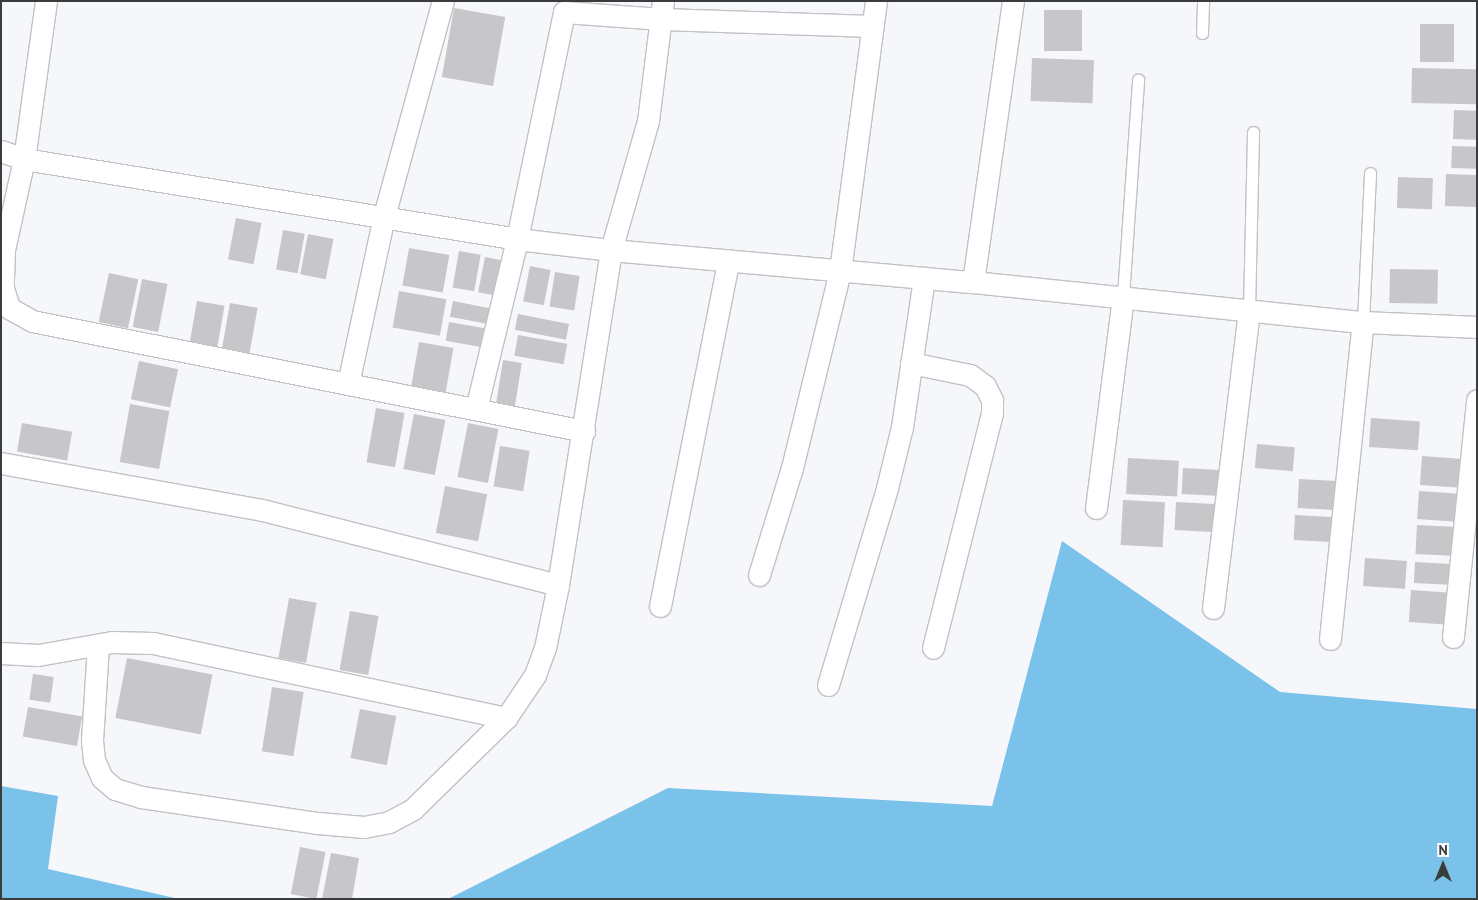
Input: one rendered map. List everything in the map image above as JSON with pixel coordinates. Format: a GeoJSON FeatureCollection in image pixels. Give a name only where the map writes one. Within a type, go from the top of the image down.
{"type":"FeatureCollection","features":[{"type":"Feature","properties":{"kind":"street"},"geometry":{"type":"LineString","coordinates":[[46,1],[24,159],[4,250],[2,288],[9,308],[32,321],[584,431]]}},
{"type":"Feature","properties":{"kind":"street"},"geometry":{"type":"LineString","coordinates":[[348,384],[384,216],[443,1]]}},
{"type":"Feature","properties":{"kind":"street"},"geometry":{"type":"LineString","coordinates":[[759,575],[792,468],[840,271],[876,1]]}},
{"type":"Feature","properties":{"kind":"street"},"geometry":{"type":"LineString","coordinates":[[973,282],[1013,1]]}},
{"type":"Feature","properties":{"kind":"street"},"geometry":{"type":"LineString","coordinates":[[476,409],[518,239],[564,12],[662,10],[872,26]]}},
{"type":"Feature","properties":{"kind":"street"},"geometry":{"type":"LineString","coordinates":[[98,645],[92,742],[94,760],[102,778],[115,789],[142,797],[318,823],[364,827],[388,822],[413,809],[506,718],[535,675],[545,648],[558,585],[584,431],[612,250],[648,121],[662,10]]}},
{"type":"Feature","properties":{"kind":"street"},"geometry":{"type":"LineString","coordinates":[[1,151],[24,159],[518,239],[728,261],[1123,296],[1363,322],[1477,327]]}},
{"type":"Feature","properties":{"kind":"street"},"geometry":{"type":"LineString","coordinates":[[660,606],[728,261]]}},
{"type":"Feature","properties":{"kind":"street"},"geometry":{"type":"LineString","coordinates":[[828,685],[887,488],[902,427],[924,278]]}},
{"type":"Feature","properties":{"kind":"street"},"geometry":{"type":"LineString","coordinates":[[1096,508],[1123,296]]}},
{"type":"Feature","properties":{"kind":"street"},"geometry":{"type":"LineString","coordinates":[[1213,608],[1249,310]]}},
{"type":"Feature","properties":{"kind":"street"},"geometry":{"type":"LineString","coordinates":[[1330,639],[1363,322]]}},
{"type":"Feature","properties":{"kind":"street"},"geometry":{"type":"LineString","coordinates":[[911,363],[970,375],[985,386],[992,400],[992,413],[933,648]]}},
{"type":"Feature","properties":{"kind":"street"},"geometry":{"type":"LineString","coordinates":[[1453,637],[1477,400]]}},
{"type":"Feature","properties":{"kind":"street"},"geometry":{"type":"LineString","coordinates":[[1,464],[270,512],[558,585]]}},
{"type":"Feature","properties":{"kind":"street"},"geometry":{"type":"LineString","coordinates":[[1,653],[38,655],[112,642],[153,643],[506,718]]}},
{"type":"Feature","properties":{"kind":"lane"},"geometry":{"type":"LineString","coordinates":[[1202,33],[1203,1]]}},
{"type":"Feature","properties":{"kind":"lane"},"geometry":{"type":"LineString","coordinates":[[1123,296],[1138,80]]}},
{"type":"Feature","properties":{"kind":"lane"},"geometry":{"type":"LineString","coordinates":[[1249,310],[1253,132]]}},
{"type":"Feature","properties":{"kind":"lane"},"geometry":{"type":"LineString","coordinates":[[1363,322],[1370,173]]}},
{"type":"Feature","properties":{"kind":"water"},"geometry":{"type":"Polygon","coordinates":[[[1062,541],[1280,692],[1477,709],[1477,899],[448,899],[668,788],[992,806],[1062,541]]]}},
{"type":"Feature","properties":{"kind":"water"},"geometry":{"type":"Polygon","coordinates":[[[1,786],[58,796],[48,869],[179,899],[1,899],[1,786]]]}},
{"type":"Feature","properties":{"kind":"building"},"geometry":{"type":"Polygon","coordinates":[[[454,8],[505,17],[493,86],[442,77],[454,8]]]}},
{"type":"Feature","properties":{"kind":"building"},"geometry":{"type":"Polygon","coordinates":[[[1044,10],[1082,10],[1082,51],[1044,51],[1044,10]]]}},
{"type":"Feature","properties":{"kind":"building"},"geometry":{"type":"Polygon","coordinates":[[[1420,24],[1454,24],[1454,62],[1420,62],[1420,24]]]}},
{"type":"Feature","properties":{"kind":"building"},"geometry":{"type":"Polygon","coordinates":[[[1032,58],[1094,60],[1092,103],[1030,101],[1032,58]]]}},
{"type":"Feature","properties":{"kind":"building"},"geometry":{"type":"Polygon","coordinates":[[[1412,68],[1477,69],[1476,104],[1411,103],[1412,68]]]}},
{"type":"Feature","properties":{"kind":"building"},"geometry":{"type":"Polygon","coordinates":[[[1454,110],[1477,111],[1476,140],[1453,139],[1454,110]]]}},
{"type":"Feature","properties":{"kind":"building"},"geometry":{"type":"Polygon","coordinates":[[[1452,146],[1477,147],[1476,169],[1451,168],[1452,146]]]}},
{"type":"Feature","properties":{"kind":"building"},"geometry":{"type":"Polygon","coordinates":[[[1446,174],[1477,175],[1476,207],[1445,206],[1446,174]]]}},
{"type":"Feature","properties":{"kind":"building"},"geometry":{"type":"Polygon","coordinates":[[[1398,177],[1433,178],[1432,209],[1397,208],[1398,177]]]}},
{"type":"Feature","properties":{"kind":"building"},"geometry":{"type":"Polygon","coordinates":[[[236,218],[262,223],[254,264],[228,259],[236,218]]]}},
{"type":"Feature","properties":{"kind":"building"},"geometry":{"type":"Polygon","coordinates":[[[283,230],[305,234],[298,273],[276,269],[283,230]]]}},
{"type":"Feature","properties":{"kind":"building"},"geometry":{"type":"Polygon","coordinates":[[[308,234],[334,239],[326,279],[300,274],[308,234]]]}},
{"type":"Feature","properties":{"kind":"building"},"geometry":{"type":"Polygon","coordinates":[[[409,248],[449,255],[443,293],[402,285],[409,248]]]}},
{"type":"Feature","properties":{"kind":"building"},"geometry":{"type":"Polygon","coordinates":[[[459,251],[481,255],[474,291],[453,287],[459,251]]]}},
{"type":"Feature","properties":{"kind":"building"},"geometry":{"type":"Polygon","coordinates":[[[485,257],[506,261],[499,296],[478,292],[485,257]]]}},
{"type":"Feature","properties":{"kind":"building"},"geometry":{"type":"Polygon","coordinates":[[[530,266],[551,270],[544,305],[523,301],[530,266]]]}},
{"type":"Feature","properties":{"kind":"building"},"geometry":{"type":"Polygon","coordinates":[[[1390,269],[1438,270],[1437,304],[1389,303],[1390,269]]]}},
{"type":"Feature","properties":{"kind":"building"},"geometry":{"type":"Polygon","coordinates":[[[555,272],[580,276],[574,310],[550,307],[555,272]]]}},
{"type":"Feature","properties":{"kind":"building"},"geometry":{"type":"Polygon","coordinates":[[[109,273],[138,279],[128,328],[99,322],[109,273]]]}},
{"type":"Feature","properties":{"kind":"building"},"geometry":{"type":"Polygon","coordinates":[[[142,279],[168,284],[158,332],[133,327],[142,279]]]}},
{"type":"Feature","properties":{"kind":"building"},"geometry":{"type":"Polygon","coordinates":[[[399,291],[446,299],[440,336],[393,327],[399,291]]]}},
{"type":"Feature","properties":{"kind":"building"},"geometry":{"type":"Polygon","coordinates":[[[197,301],[225,306],[217,351],[189,346],[197,301]]]}},
{"type":"Feature","properties":{"kind":"building"},"geometry":{"type":"Polygon","coordinates":[[[453,301],[496,309],[493,325],[450,317],[453,301]]]}},
{"type":"Feature","properties":{"kind":"building"},"geometry":{"type":"Polygon","coordinates":[[[230,303],[258,308],[249,356],[221,351],[230,303]]]}},
{"type":"Feature","properties":{"kind":"building"},"geometry":{"type":"Polygon","coordinates":[[[518,314],[569,324],[566,340],[515,330],[518,314]]]}},
{"type":"Feature","properties":{"kind":"building"},"geometry":{"type":"Polygon","coordinates":[[[449,322],[490,329],[487,348],[446,341],[449,322]]]}},
{"type":"Feature","properties":{"kind":"building"},"geometry":{"type":"Polygon","coordinates":[[[518,335],[567,344],[564,364],[514,356],[518,335]]]}},
{"type":"Feature","properties":{"kind":"building"},"geometry":{"type":"Polygon","coordinates":[[[419,342],[453,348],[445,397],[410,391],[419,342]]]}},
{"type":"Feature","properties":{"kind":"building"},"geometry":{"type":"Polygon","coordinates":[[[503,360],[522,363],[514,409],[496,406],[503,360]]]}},
{"type":"Feature","properties":{"kind":"building"},"geometry":{"type":"Polygon","coordinates":[[[139,361],[178,369],[170,407],[131,399],[139,361]]]}},
{"type":"Feature","properties":{"kind":"building"},"geometry":{"type":"Polygon","coordinates":[[[130,404],[169,411],[159,469],[120,462],[130,404]]]}},
{"type":"Feature","properties":{"kind":"building"},"geometry":{"type":"Polygon","coordinates":[[[376,408],[405,413],[395,467],[366,462],[376,408]]]}},
{"type":"Feature","properties":{"kind":"building"},"geometry":{"type":"Polygon","coordinates":[[[414,414],[445,420],[435,475],[403,469],[414,414]]]}},
{"type":"Feature","properties":{"kind":"building"},"geometry":{"type":"Polygon","coordinates":[[[1371,418],[1420,421],[1418,450],[1369,447],[1371,418]]]}},
{"type":"Feature","properties":{"kind":"building"},"geometry":{"type":"Polygon","coordinates":[[[22,423],[72,432],[67,460],[17,452],[22,423]]]}},
{"type":"Feature","properties":{"kind":"building"},"geometry":{"type":"Polygon","coordinates":[[[468,423],[498,429],[488,483],[458,477],[468,423]]]}},
{"type":"Feature","properties":{"kind":"building"},"geometry":{"type":"Polygon","coordinates":[[[1257,444],[1295,447],[1293,471],[1255,468],[1257,444]]]}},
{"type":"Feature","properties":{"kind":"building"},"geometry":{"type":"Polygon","coordinates":[[[500,446],[530,451],[523,491],[494,486],[500,446]]]}},
{"type":"Feature","properties":{"kind":"building"},"geometry":{"type":"Polygon","coordinates":[[[1422,456],[1467,459],[1465,488],[1420,485],[1422,456]]]}},
{"type":"Feature","properties":{"kind":"building"},"geometry":{"type":"Polygon","coordinates":[[[1128,458],[1179,461],[1177,497],[1126,494],[1128,458]]]}},
{"type":"Feature","properties":{"kind":"building"},"geometry":{"type":"Polygon","coordinates":[[[1183,468],[1224,470],[1223,496],[1182,494],[1183,468]]]}},
{"type":"Feature","properties":{"kind":"building"},"geometry":{"type":"Polygon","coordinates":[[[1299,479],[1341,481],[1339,510],[1297,508],[1299,479]]]}},
{"type":"Feature","properties":{"kind":"building"},"geometry":{"type":"Polygon","coordinates":[[[445,486],[487,494],[478,541],[436,533],[445,486]]]}},
{"type":"Feature","properties":{"kind":"building"},"geometry":{"type":"Polygon","coordinates":[[[1419,491],[1459,494],[1457,522],[1417,519],[1419,491]]]}},
{"type":"Feature","properties":{"kind":"building"},"geometry":{"type":"Polygon","coordinates":[[[1123,500],[1165,502],[1163,547],[1121,545],[1123,500]]]}},
{"type":"Feature","properties":{"kind":"building"},"geometry":{"type":"Polygon","coordinates":[[[1176,502],[1219,504],[1217,532],[1175,530],[1176,502]]]}},
{"type":"Feature","properties":{"kind":"building"},"geometry":{"type":"Polygon","coordinates":[[[1295,515],[1337,517],[1336,542],[1294,540],[1295,515]]]}},
{"type":"Feature","properties":{"kind":"building"},"geometry":{"type":"Polygon","coordinates":[[[1417,525],[1457,527],[1455,556],[1415,554],[1417,525]]]}},
{"type":"Feature","properties":{"kind":"building"},"geometry":{"type":"Polygon","coordinates":[[[1365,558],[1407,561],[1405,589],[1363,586],[1365,558]]]}},
{"type":"Feature","properties":{"kind":"building"},"geometry":{"type":"Polygon","coordinates":[[[1415,562],[1451,564],[1450,585],[1414,583],[1415,562]]]}},
{"type":"Feature","properties":{"kind":"building"},"geometry":{"type":"Polygon","coordinates":[[[1411,590],[1451,593],[1449,625],[1409,622],[1411,590]]]}},
{"type":"Feature","properties":{"kind":"building"},"geometry":{"type":"Polygon","coordinates":[[[289,598],[317,603],[306,663],[278,658],[289,598]]]}},
{"type":"Feature","properties":{"kind":"building"},"geometry":{"type":"Polygon","coordinates":[[[350,611],[379,616],[368,675],[340,670],[350,611]]]}},
{"type":"Feature","properties":{"kind":"building"},"geometry":{"type":"Polygon","coordinates":[[[127,658],[212,675],[201,734],[115,718],[127,658]]]}},
{"type":"Feature","properties":{"kind":"building"},"geometry":{"type":"Polygon","coordinates":[[[33,674],[54,677],[50,703],[29,700],[33,674]]]}},
{"type":"Feature","properties":{"kind":"building"},"geometry":{"type":"Polygon","coordinates":[[[272,687],[304,692],[293,756],[262,751],[272,687]]]}},
{"type":"Feature","properties":{"kind":"building"},"geometry":{"type":"Polygon","coordinates":[[[28,707],[82,717],[77,746],[23,737],[28,707]]]}},
{"type":"Feature","properties":{"kind":"building"},"geometry":{"type":"Polygon","coordinates":[[[360,709],[396,716],[387,765],[350,758],[360,709]]]}},
{"type":"Feature","properties":{"kind":"building"},"geometry":{"type":"Polygon","coordinates":[[[300,847],[326,852],[316,899],[291,894],[300,847]]]}},
{"type":"Feature","properties":{"kind":"building"},"geometry":{"type":"Polygon","coordinates":[[[331,853],[359,858],[352,899],[322,899],[331,853]]]}}]}
